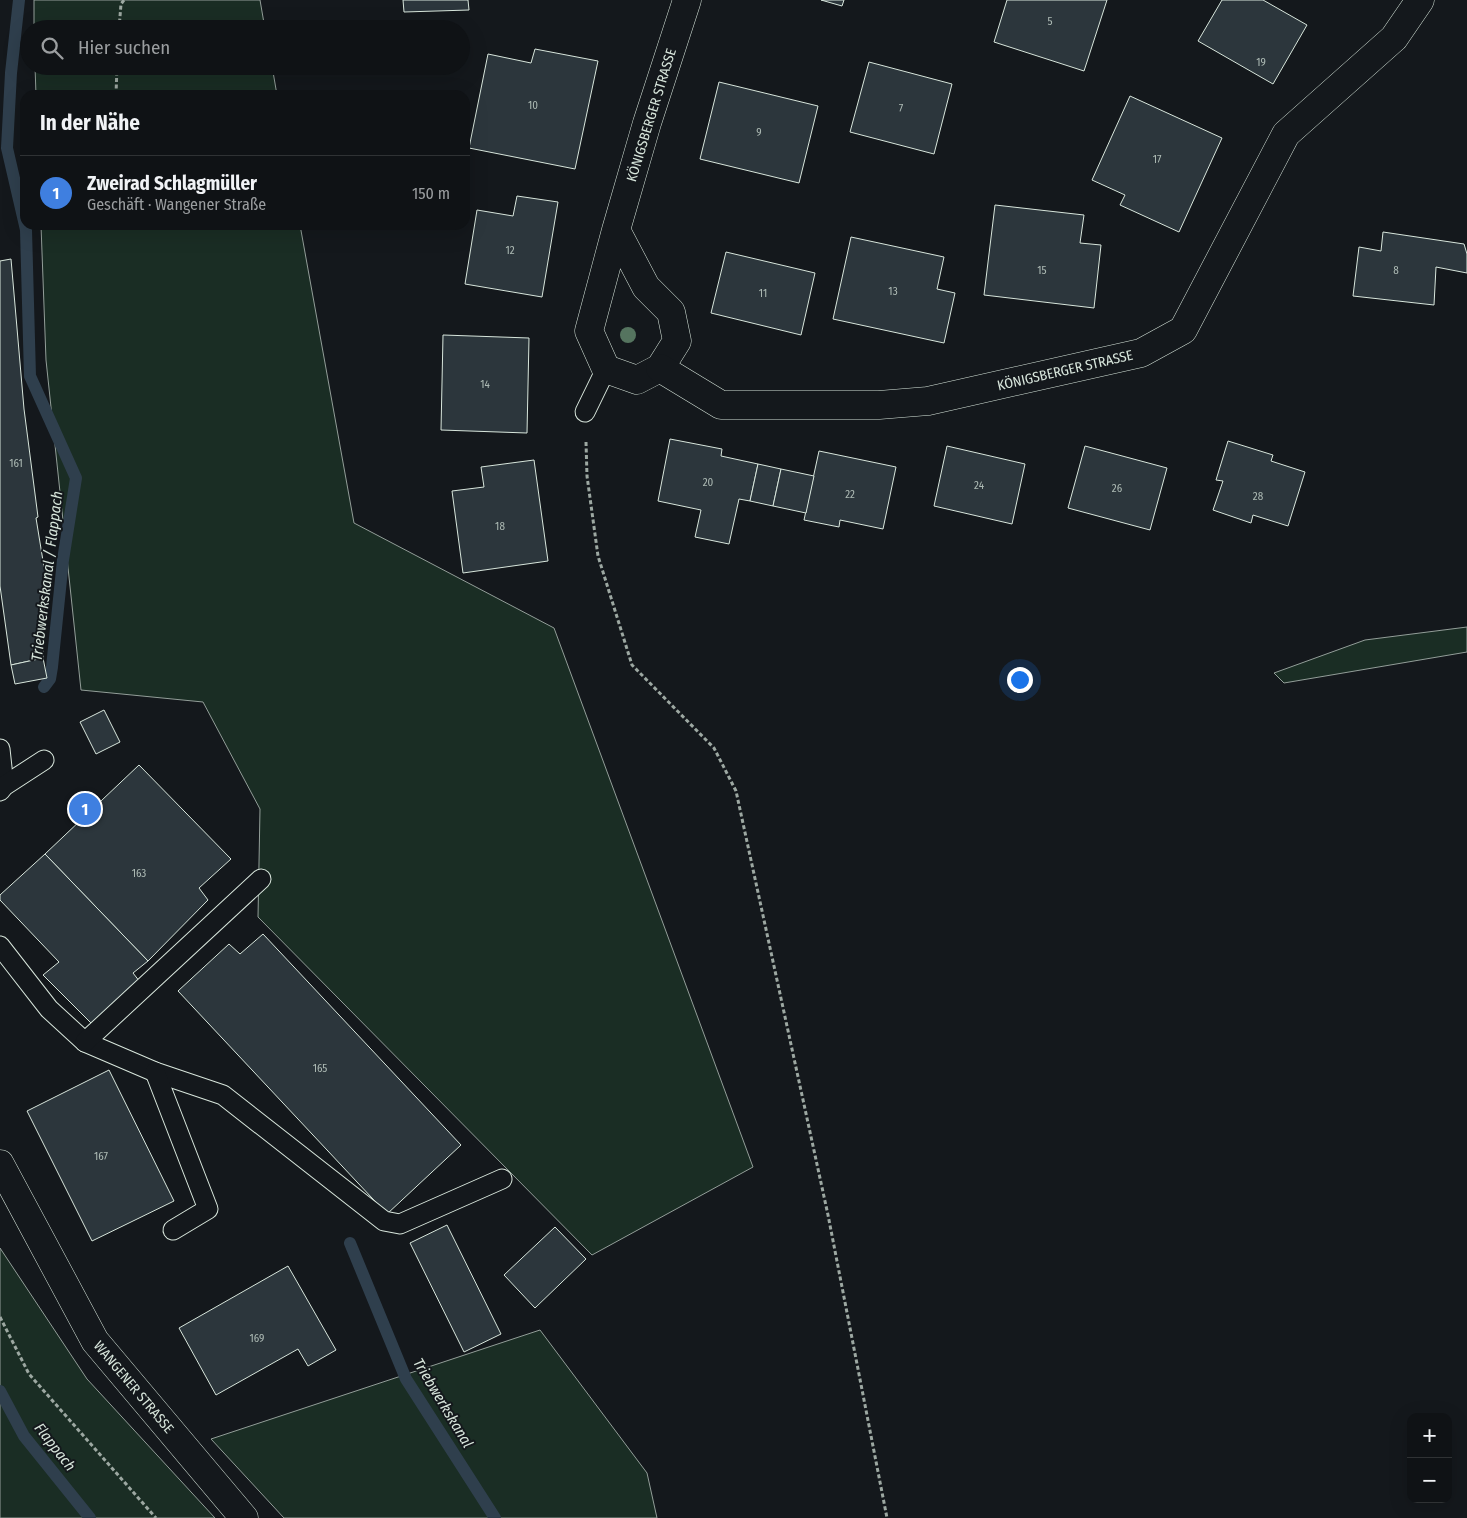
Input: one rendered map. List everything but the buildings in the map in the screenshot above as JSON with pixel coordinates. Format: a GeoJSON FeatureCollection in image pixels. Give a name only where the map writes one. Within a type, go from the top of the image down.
{"type":"FeatureCollection","features":[{"type":"Feature","properties":{"kind":"street","name":"KÖNIGSBERGER STRASSE"},"geometry":{"type":"LineString","coordinates":[[606,369],[589,331],[616,230],[687,0]]}},
{"type":"Feature","properties":{"kind":"street","name":"KÖNIGSBERGER STRASSE"},"geometry":{"type":"LineString","coordinates":[[660,368],[721,405],[879,405],[928,401],[1141,353],[1184,330],[1286,134],[1394,38],[1420,0]]}},
{"type":"Feature","properties":{"kind":"street"},"geometry":{"type":"LineString","coordinates":[[606,369],[637,380],[660,368],[677,342],[671,312],[646,287],[616,230]]}},
{"type":"Feature","properties":{"kind":"street","name":"WANGENER STRASSE"},"geometry":{"type":"LineString","coordinates":[[0,1164],[95,1341],[244,1518]]}},
{"type":"Feature","properties":{"kind":"lane"},"geometry":{"type":"LineString","coordinates":[[585,412],[606,369]]}},
{"type":"Feature","properties":{"kind":"lane"},"geometry":{"type":"LineString","coordinates":[[0,749],[2,789]]}},
{"type":"Feature","properties":{"kind":"lane"},"geometry":{"type":"LineString","coordinates":[[2,789],[44,760]]}},
{"type":"Feature","properties":{"kind":"lane"},"geometry":{"type":"LineString","coordinates":[[85,1042],[261,879]]}},
{"type":"Feature","properties":{"kind":"lane"},"geometry":{"type":"LineString","coordinates":[[0,946],[49,1009],[85,1042],[155,1072],[223,1095],[384,1220],[400,1224],[502,1179]]}},
{"type":"Feature","properties":{"kind":"lane"},"geometry":{"type":"LineString","coordinates":[[155,1072],[208,1209],[173,1230]]}},
{"type":"Feature","properties":{"kind":"path"},"geometry":{"type":"LineString","coordinates":[[120,20],[121,4],[124,0]]}},
{"type":"Feature","properties":{"kind":"path"},"geometry":{"type":"LineString","coordinates":[[116,90],[117,75]]}},
{"type":"Feature","properties":{"kind":"path"},"geometry":{"type":"LineString","coordinates":[[585,412],[587,476],[598,556],[632,665],[714,748],[736,791],[828,1215],[887,1518]]}},
{"type":"Feature","properties":{"kind":"path"},"geometry":{"type":"LineString","coordinates":[[0,1317],[29,1374],[156,1518]]}},
{"type":"Feature","properties":{"kind":"green space"},"geometry":{"type":"Polygon","coordinates":[[[34,0],[260,0],[263,20],[34,20],[34,0]]]}},
{"type":"Feature","properties":{"kind":"green space"},"geometry":{"type":"Polygon","coordinates":[[[35,75],[274,75],[276,90],[36,90],[35,75]]]}},
{"type":"Feature","properties":{"kind":"green space"},"geometry":{"type":"Polygon","coordinates":[[[41,230],[301,230],[354,523],[554,628],[753,1167],[592,1255],[258,917],[260,809],[203,702],[81,690],[46,360],[41,230]]]}},
{"type":"Feature","properties":{"kind":"green space"},"geometry":{"type":"Polygon","coordinates":[[[1467,627],[1467,652],[1284,683],[1274,673],[1365,640],[1467,627]]]}},
{"type":"Feature","properties":{"kind":"green space"},"geometry":{"type":"Polygon","coordinates":[[[0,1248],[87,1379],[215,1518],[0,1518],[0,1248]]]}},
{"type":"Feature","properties":{"kind":"green space"},"geometry":{"type":"Polygon","coordinates":[[[540,1330],[647,1473],[657,1518],[284,1518],[211,1439],[540,1330]]]}},
{"type":"Feature","properties":{"kind":"waterway","name":"Triebwerkskanal / Flappach"},"geometry":{"type":"LineString","coordinates":[[19,0],[11,73],[7,148],[20,204]]}},
{"type":"Feature","properties":{"kind":"waterway","name":"Triebwerkskanal / Flappach"},"geometry":{"type":"LineString","coordinates":[[26,230],[30,376],[76,478],[63,560],[52,667],[50,679],[44,687]]}},
{"type":"Feature","properties":{"kind":"waterway","name":"Triebwerkskanal"},"geometry":{"type":"LineString","coordinates":[[350,1243],[406,1379],[495,1518]]}},
{"type":"Feature","properties":{"kind":"waterway","name":"Flappach"},"geometry":{"type":"LineString","coordinates":[[0,1391],[24,1436],[90,1518]]}},
{"type":"Feature","properties":{"kind":"place","name":"Zweirad Schlagmüller"},"geometry":{"type":"Point","coordinates":[85,809]}}]}
